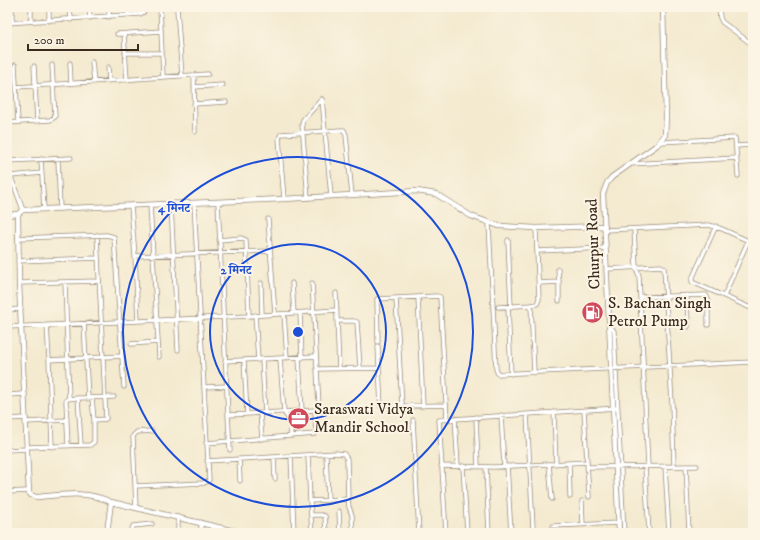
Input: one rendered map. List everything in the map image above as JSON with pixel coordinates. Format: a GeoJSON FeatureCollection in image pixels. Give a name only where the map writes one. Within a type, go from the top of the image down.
{"type":"FeatureCollection","features":[{"type":"Feature","properties":{"kind":"street"},"geometry":{"type":"LineString","coordinates":[[12,7],[12,23]]}},
{"type":"Feature","properties":{"kind":"street"},"geometry":{"type":"LineString","coordinates":[[31,7],[31,22]]}},
{"type":"Feature","properties":{"kind":"street"},"geometry":{"type":"LineString","coordinates":[[49,7],[49,21]]}},
{"type":"Feature","properties":{"kind":"street"},"geometry":{"type":"LineString","coordinates":[[70,7],[71,20]]}},
{"type":"Feature","properties":{"kind":"street"},"geometry":{"type":"LineString","coordinates":[[89,7],[90,18]]}},
{"type":"Feature","properties":{"kind":"street"},"geometry":{"type":"LineString","coordinates":[[109,7],[109,17]]}},
{"type":"Feature","properties":{"kind":"street"},"geometry":{"type":"LineString","coordinates":[[128,7],[128,15]]}},
{"type":"Feature","properties":{"kind":"street"},"geometry":{"type":"LineString","coordinates":[[7,23],[71,20],[128,15],[142,13],[144,7]]}},
{"type":"Feature","properties":{"kind":"street"},"geometry":{"type":"LineString","coordinates":[[160,7],[163,77]]}},
{"type":"Feature","properties":{"kind":"street"},"geometry":{"type":"LineString","coordinates":[[661,142],[665,135],[666,128],[663,7]]}},
{"type":"Feature","properties":{"kind":"street"},"geometry":{"type":"LineString","coordinates":[[719,7],[722,22],[753,45]]}},
{"type":"Feature","properties":{"kind":"street"},"geometry":{"type":"LineString","coordinates":[[177,8],[182,76]]}},
{"type":"Feature","properties":{"kind":"street"},"geometry":{"type":"LineString","coordinates":[[117,34],[161,31]]}},
{"type":"Feature","properties":{"kind":"street"},"geometry":{"type":"LineString","coordinates":[[124,34],[127,80]]}},
{"type":"Feature","properties":{"kind":"street"},"geometry":{"type":"LineString","coordinates":[[126,53],[162,53]]}},
{"type":"Feature","properties":{"kind":"street"},"geometry":{"type":"LineString","coordinates":[[92,62],[94,82]]}},
{"type":"Feature","properties":{"kind":"street"},"geometry":{"type":"LineString","coordinates":[[70,63],[71,83]]}},
{"type":"Feature","properties":{"kind":"street"},"geometry":{"type":"LineString","coordinates":[[15,65],[18,122]]}},
{"type":"Feature","properties":{"kind":"street"},"geometry":{"type":"LineString","coordinates":[[7,123],[52,120],[55,118],[52,65]]}},
{"type":"Feature","properties":{"kind":"street"},"geometry":{"type":"LineString","coordinates":[[34,66],[37,121]]}},
{"type":"Feature","properties":{"kind":"street"},"geometry":{"type":"LineString","coordinates":[[108,67],[109,81]]}},
{"type":"Feature","properties":{"kind":"street"},"geometry":{"type":"LineString","coordinates":[[17,87],[208,74]]}},
{"type":"Feature","properties":{"kind":"street"},"geometry":{"type":"LineString","coordinates":[[194,75],[195,132]]}},
{"type":"Feature","properties":{"kind":"street"},"geometry":{"type":"LineString","coordinates":[[194,87],[224,85]]}},
{"type":"Feature","properties":{"kind":"street"},"geometry":{"type":"LineString","coordinates":[[308,198],[302,133],[303,120],[322,99],[331,196]]}},
{"type":"Feature","properties":{"kind":"street"},"geometry":{"type":"LineString","coordinates":[[194,104],[226,102]]}},
{"type":"Feature","properties":{"kind":"street"},"geometry":{"type":"LineString","coordinates":[[284,199],[280,136],[284,133],[344,130],[352,195]]}},
{"type":"Feature","properties":{"kind":"street"},"geometry":{"type":"LineString","coordinates":[[661,142],[734,138],[736,139],[738,176]]}},
{"type":"Feature","properties":{"kind":"street","name":"Churpur Road"},"geometry":{"type":"LineString","coordinates":[[619,533],[618,466],[603,194],[607,183],[612,177],[661,142]]}},
{"type":"Feature","properties":{"kind":"street"},"geometry":{"type":"LineString","coordinates":[[736,146],[753,145]]}},
{"type":"Feature","properties":{"kind":"street"},"geometry":{"type":"LineString","coordinates":[[58,158],[60,209]]}},
{"type":"Feature","properties":{"kind":"street"},"geometry":{"type":"LineString","coordinates":[[7,161],[71,158]]}},
{"type":"Feature","properties":{"kind":"street"},"geometry":{"type":"LineString","coordinates":[[630,164],[737,158]]}},
{"type":"Feature","properties":{"kind":"street"},"geometry":{"type":"LineString","coordinates":[[41,159],[44,210]]}},
{"type":"Feature","properties":{"kind":"street"},"geometry":{"type":"LineString","coordinates":[[7,166],[23,210]]}},
{"type":"Feature","properties":{"kind":"street"},"geometry":{"type":"LineString","coordinates":[[11,176],[42,174]]}},
{"type":"Feature","properties":{"kind":"street"},"geometry":{"type":"LineString","coordinates":[[7,214],[18,214],[23,210],[308,198],[417,191],[432,193],[471,216],[489,224],[507,228],[634,229],[709,225],[716,226],[753,243]]}},
{"type":"Feature","properties":{"kind":"street"},"geometry":{"type":"LineString","coordinates":[[218,202],[230,450]]}},
{"type":"Feature","properties":{"kind":"street"},"geometry":{"type":"LineString","coordinates":[[135,486],[206,482],[209,479],[199,318],[194,203]]}},
{"type":"Feature","properties":{"kind":"street"},"geometry":{"type":"LineString","coordinates":[[171,204],[172,254],[178,350]]}},
{"type":"Feature","properties":{"kind":"street"},"geometry":{"type":"LineString","coordinates":[[150,205],[159,357]]}},
{"type":"Feature","properties":{"kind":"street"},"geometry":{"type":"LineString","coordinates":[[131,206],[138,321]]}},
{"type":"Feature","properties":{"kind":"street"},"geometry":{"type":"LineString","coordinates":[[18,214],[18,261],[25,394],[28,491],[31,495],[36,497],[85,494],[111,502],[243,533]]}},
{"type":"Feature","properties":{"kind":"street"},"geometry":{"type":"LineString","coordinates":[[268,219],[274,314]]}},
{"type":"Feature","properties":{"kind":"street"},"geometry":{"type":"LineString","coordinates":[[489,224],[496,369],[498,374],[753,362]]}},
{"type":"Feature","properties":{"kind":"street"},"geometry":{"type":"LineString","coordinates":[[716,226],[692,280],[693,283],[753,309]]}},
{"type":"Feature","properties":{"kind":"street"},"geometry":{"type":"LineString","coordinates":[[498,307],[531,305],[539,302],[536,228]]}},
{"type":"Feature","properties":{"kind":"street"},"geometry":{"type":"LineString","coordinates":[[634,229],[636,267],[639,276],[644,367],[649,533]]}},
{"type":"Feature","properties":{"kind":"street"},"geometry":{"type":"LineString","coordinates":[[18,238],[97,235],[113,236],[124,387]]}},
{"type":"Feature","properties":{"kind":"street"},"geometry":{"type":"LineString","coordinates":[[94,420],[106,419],[97,235]]}},
{"type":"Feature","properties":{"kind":"street"},"geometry":{"type":"LineString","coordinates":[[219,240],[245,239],[247,241],[249,316]]}},
{"type":"Feature","properties":{"kind":"street"},"geometry":{"type":"LineString","coordinates":[[508,240],[511,374]]}},
{"type":"Feature","properties":{"kind":"street"},"geometry":{"type":"LineString","coordinates":[[724,296],[748,241]]}},
{"type":"Feature","properties":{"kind":"street"},"geometry":{"type":"LineString","coordinates":[[538,251],[606,248]]}},
{"type":"Feature","properties":{"kind":"street"},"geometry":{"type":"LineString","coordinates":[[134,256],[270,251]]}},
{"type":"Feature","properties":{"kind":"street"},"geometry":{"type":"LineString","coordinates":[[18,261],[98,258]]}},
{"type":"Feature","properties":{"kind":"street"},"geometry":{"type":"LineString","coordinates":[[607,269],[660,266],[663,267],[665,272],[674,466]]}},
{"type":"Feature","properties":{"kind":"street"},"geometry":{"type":"LineString","coordinates":[[558,269],[559,300]]}},
{"type":"Feature","properties":{"kind":"street"},"geometry":{"type":"LineString","coordinates":[[19,283],[99,280]]}},
{"type":"Feature","properties":{"kind":"street"},"geometry":{"type":"LineString","coordinates":[[65,282],[69,399],[66,401],[68,446]]}},
{"type":"Feature","properties":{"kind":"street"},"geometry":{"type":"LineString","coordinates":[[539,283],[559,282]]}},
{"type":"Feature","properties":{"kind":"street"},"geometry":{"type":"LineString","coordinates":[[261,283],[262,315]]}},
{"type":"Feature","properties":{"kind":"street"},"geometry":{"type":"LineString","coordinates":[[292,283],[294,313]]}},
{"type":"Feature","properties":{"kind":"street"},"geometry":{"type":"LineString","coordinates":[[206,443],[315,434],[315,411],[319,407],[312,283]]}},
{"type":"Feature","properties":{"kind":"street"},"geometry":{"type":"LineString","coordinates":[[336,293],[339,368]]}},
{"type":"Feature","properties":{"kind":"street"},"geometry":{"type":"LineString","coordinates":[[640,297],[704,295],[707,297],[708,325]]}},
{"type":"Feature","properties":{"kind":"street"},"geometry":{"type":"LineString","coordinates":[[381,407],[376,301],[378,299],[437,296],[441,298],[447,419]]}},
{"type":"Feature","properties":{"kind":"street"},"geometry":{"type":"LineString","coordinates":[[687,296],[688,327]]}},
{"type":"Feature","properties":{"kind":"street"},"geometry":{"type":"LineString","coordinates":[[418,297],[423,406]]}},
{"type":"Feature","properties":{"kind":"street"},"geometry":{"type":"LineString","coordinates":[[396,298],[401,404],[404,407],[446,405]]}},
{"type":"Feature","properties":{"kind":"street"},"geometry":{"type":"LineString","coordinates":[[531,305],[534,373]]}},
{"type":"Feature","properties":{"kind":"street"},"geometry":{"type":"LineString","coordinates":[[7,310],[21,309]]}},
{"type":"Feature","properties":{"kind":"street"},"geometry":{"type":"LineString","coordinates":[[7,327],[249,316],[337,310]]}},
{"type":"Feature","properties":{"kind":"street"},"geometry":{"type":"LineString","coordinates":[[300,313],[302,411]]}},
{"type":"Feature","properties":{"kind":"street"},"geometry":{"type":"LineString","coordinates":[[284,314],[287,358]]}},
{"type":"Feature","properties":{"kind":"street"},"geometry":{"type":"LineString","coordinates":[[255,315],[265,413]]}},
{"type":"Feature","properties":{"kind":"street"},"geometry":{"type":"LineString","coordinates":[[337,321],[357,322],[360,368]]}},
{"type":"Feature","properties":{"kind":"street"},"geometry":{"type":"LineString","coordinates":[[7,450],[90,445],[94,442],[94,420],[90,398],[84,324]]}},
{"type":"Feature","properties":{"kind":"street"},"geometry":{"type":"LineString","coordinates":[[47,325],[52,447]]}},
{"type":"Feature","properties":{"kind":"street"},"geometry":{"type":"LineString","coordinates":[[131,344],[158,342]]}},
{"type":"Feature","properties":{"kind":"street"},"geometry":{"type":"LineString","coordinates":[[49,360],[122,356]]}},
{"type":"Feature","properties":{"kind":"street"},"geometry":{"type":"LineString","coordinates":[[225,361],[316,356]]}},
{"type":"Feature","properties":{"kind":"street"},"geometry":{"type":"LineString","coordinates":[[280,359],[284,412],[290,421]]}},
{"type":"Feature","properties":{"kind":"street"},"geometry":{"type":"LineString","coordinates":[[244,360],[247,414]]}},
{"type":"Feature","properties":{"kind":"street"},"geometry":{"type":"LineString","coordinates":[[317,369],[379,368]]}},
{"type":"Feature","properties":{"kind":"street"},"geometry":{"type":"LineString","coordinates":[[204,387],[227,386]]}},
{"type":"Feature","properties":{"kind":"street"},"geometry":{"type":"LineString","coordinates":[[7,395],[25,394]]}},
{"type":"Feature","properties":{"kind":"street"},"geometry":{"type":"LineString","coordinates":[[69,399],[114,397]]}},
{"type":"Feature","properties":{"kind":"street"},"geometry":{"type":"LineString","coordinates":[[78,398],[81,445]]}},
{"type":"Feature","properties":{"kind":"street"},"geometry":{"type":"LineString","coordinates":[[446,533],[438,422],[440,420],[615,408]]}},
{"type":"Feature","properties":{"kind":"street"},"geometry":{"type":"LineString","coordinates":[[584,410],[589,497]]}},
{"type":"Feature","properties":{"kind":"street"},"geometry":{"type":"LineString","coordinates":[[228,415],[315,411]]}},
{"type":"Feature","properties":{"kind":"street"},"geometry":{"type":"LineString","coordinates":[[290,412],[291,436]]}},
{"type":"Feature","properties":{"kind":"street"},"geometry":{"type":"LineString","coordinates":[[554,412],[556,464]]}},
{"type":"Feature","properties":{"kind":"street"},"geometry":{"type":"LineString","coordinates":[[260,414],[262,439]]}},
{"type":"Feature","properties":{"kind":"street"},"geometry":{"type":"LineString","coordinates":[[517,533],[529,532],[533,530],[527,414]]}},
{"type":"Feature","properties":{"kind":"street"},"geometry":{"type":"LineString","coordinates":[[501,416],[512,533]]}},
{"type":"Feature","properties":{"kind":"street"},"geometry":{"type":"LineString","coordinates":[[476,417],[478,466]]}},
{"type":"Feature","properties":{"kind":"street"},"geometry":{"type":"LineString","coordinates":[[455,418],[467,533]]}},
{"type":"Feature","properties":{"kind":"street"},"geometry":{"type":"LineString","coordinates":[[7,419],[51,421],[66,420]]}},
{"type":"Feature","properties":{"kind":"street"},"geometry":{"type":"LineString","coordinates":[[413,420],[419,533]]}},
{"type":"Feature","properties":{"kind":"street"},"geometry":{"type":"LineString","coordinates":[[136,508],[133,436],[137,432],[152,431]]}},
{"type":"Feature","properties":{"kind":"street"},"geometry":{"type":"LineString","coordinates":[[207,461],[342,453],[346,455],[347,459],[348,499],[352,515],[353,533]]}},
{"type":"Feature","properties":{"kind":"street"},"geometry":{"type":"LineString","coordinates":[[326,454],[328,500]]}},
{"type":"Feature","properties":{"kind":"street"},"geometry":{"type":"LineString","coordinates":[[291,456],[294,533]]}},
{"type":"Feature","properties":{"kind":"street"},"geometry":{"type":"LineString","coordinates":[[308,456],[312,533]]}},
{"type":"Feature","properties":{"kind":"street"},"geometry":{"type":"LineString","coordinates":[[274,457],[275,479]]}},
{"type":"Feature","properties":{"kind":"street"},"geometry":{"type":"LineString","coordinates":[[239,459],[240,481]]}},
{"type":"Feature","properties":{"kind":"street"},"geometry":{"type":"LineString","coordinates":[[441,466],[486,467],[587,462]]}},
{"type":"Feature","properties":{"kind":"street"},"geometry":{"type":"LineString","coordinates":[[569,463],[570,497]]}},
{"type":"Feature","properties":{"kind":"street"},"geometry":{"type":"LineString","coordinates":[[549,464],[552,499]]}},
{"type":"Feature","properties":{"kind":"street"},"geometry":{"type":"LineString","coordinates":[[618,466],[624,533]]}},
{"type":"Feature","properties":{"kind":"street"},"geometry":{"type":"LineString","coordinates":[[665,466],[669,533]]}},
{"type":"Feature","properties":{"kind":"street"},"geometry":{"type":"LineString","coordinates":[[686,466],[689,533]]}},
{"type":"Feature","properties":{"kind":"street"},"geometry":{"type":"LineString","coordinates":[[588,467],[697,466]]}},
{"type":"Feature","properties":{"kind":"street"},"geometry":{"type":"LineString","coordinates":[[486,467],[489,533]]}},
{"type":"Feature","properties":{"kind":"street"},"geometry":{"type":"LineString","coordinates":[[7,492],[28,491]]}},
{"type":"Feature","properties":{"kind":"street"},"geometry":{"type":"LineString","coordinates":[[310,501],[348,499]]}},
{"type":"Feature","properties":{"kind":"street"},"geometry":{"type":"LineString","coordinates":[[582,501],[583,524]]}},
{"type":"Feature","properties":{"kind":"street"},"geometry":{"type":"LineString","coordinates":[[107,533],[111,502]]}},
{"type":"Feature","properties":{"kind":"street"},"geometry":{"type":"LineString","coordinates":[[339,511],[340,533]]}},
{"type":"Feature","properties":{"kind":"street"},"geometry":{"type":"LineString","coordinates":[[311,514],[325,516],[326,533]]}},
{"type":"Feature","properties":{"kind":"street"},"geometry":{"type":"LineString","coordinates":[[178,517],[178,533]]}},
{"type":"Feature","properties":{"kind":"street"},"geometry":{"type":"LineString","coordinates":[[201,522],[201,533]]}},
{"type":"Feature","properties":{"kind":"street"},"geometry":{"type":"LineString","coordinates":[[553,526],[619,522]]}},
{"type":"Feature","properties":{"kind":"street"},"geometry":{"type":"LineString","coordinates":[[131,533],[133,526],[152,524]]}},
{"type":"Feature","properties":{"kind":"street"},"geometry":{"type":"LineString","coordinates":[[212,525],[212,533]]}},
{"type":"Feature","properties":{"kind":"street"},"geometry":{"type":"LineString","coordinates":[[736,533],[751,532]]}},
{"type":"Feature","properties":{"kind":"place","name":"S. Bachan Singh Petrol Pump"},"geometry":{"type":"Point","coordinates":[593,312]}},
{"type":"Feature","properties":{"kind":"place","name":"Saraswati Vidya Mandir School"},"geometry":{"type":"Point","coordinates":[299,418]}}]}
